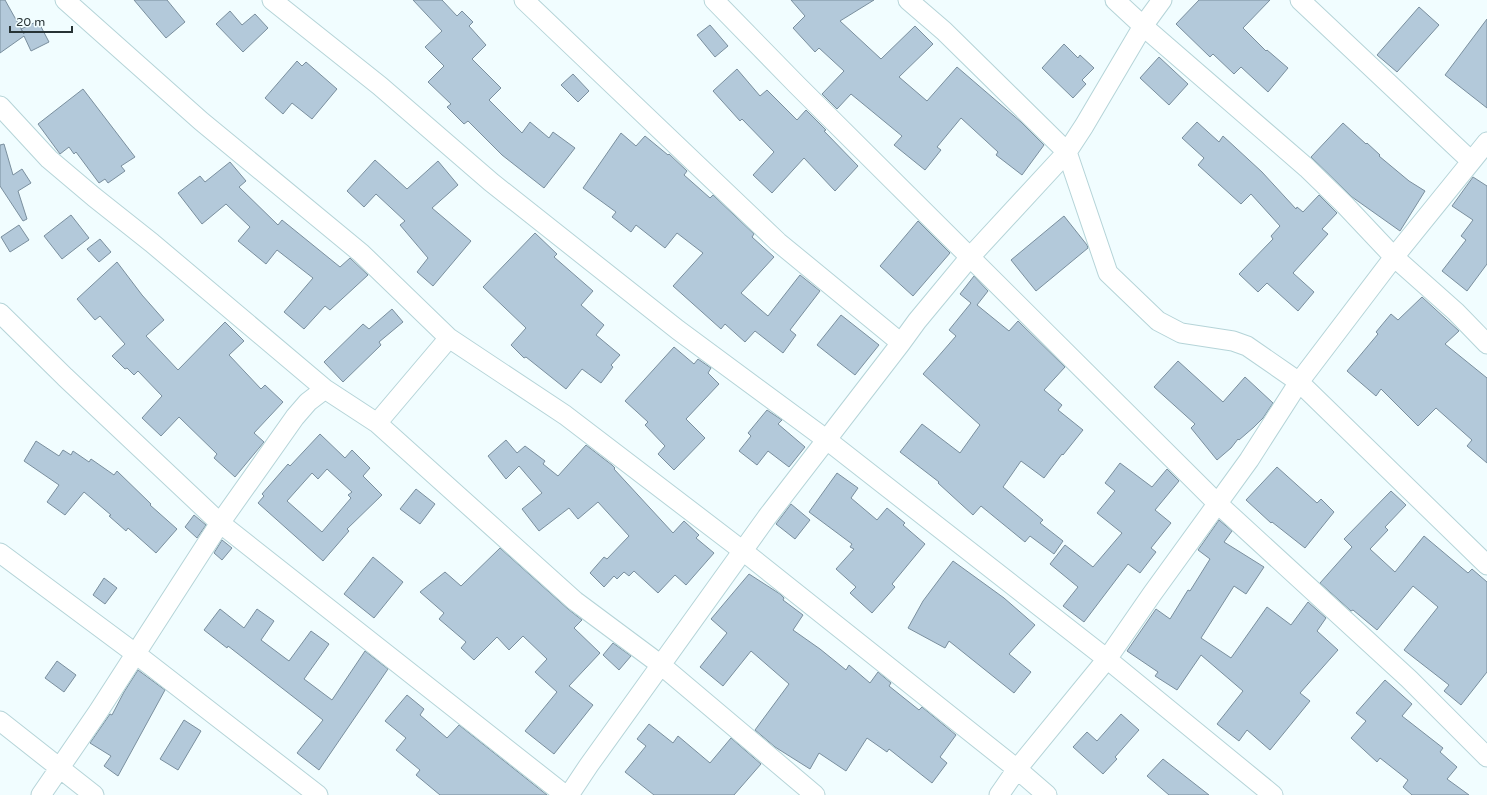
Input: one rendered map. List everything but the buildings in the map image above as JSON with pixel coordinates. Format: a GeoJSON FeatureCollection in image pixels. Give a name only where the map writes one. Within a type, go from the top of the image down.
{"type":"FeatureCollection","features":[{"type":"Feature","properties":{"kind":"street"},"geometry":{"type":"LineString","coordinates":[[65,0],[201,121],[360,253],[448,338],[565,415],[743,551],[1048,795]]}},
{"type":"Feature","properties":{"kind":"street"},"geometry":{"type":"LineString","coordinates":[[272,0],[380,86],[504,192],[678,330],[827,440],[1107,659],[1273,795]]}},
{"type":"Feature","properties":{"kind":"street"},"geometry":{"type":"LineString","coordinates":[[524,0],[778,242],[901,343]]}},
{"type":"Feature","properties":{"kind":"street"},"geometry":{"type":"LineString","coordinates":[[714,0],[797,85],[1217,503],[1409,679],[1487,757]]}},
{"type":"Feature","properties":{"kind":"street"},"geometry":{"type":"LineString","coordinates":[[908,0],[944,31],[1067,152],[1108,273],[1158,321],[1181,333],[1233,341],[1247,346],[1299,382],[1487,565]]}},
{"type":"Feature","properties":{"kind":"street"},"geometry":{"type":"LineString","coordinates":[[1115,0],[1142,26],[1307,168],[1394,257],[1456,312],[1487,344]]}},
{"type":"Feature","properties":{"kind":"street"},"geometry":{"type":"LineString","coordinates":[[569,795],[588,765],[743,551],[917,321],[970,257],[1067,152],[1084,126],[1142,26],[1162,0]]}},
{"type":"Feature","properties":{"kind":"street"},"geometry":{"type":"LineString","coordinates":[[999,795],[1017,769],[1107,659],[1249,460],[1299,382],[1394,257],[1481,153],[1300,0]]}},
{"type":"Feature","properties":{"kind":"street"},"geometry":{"type":"LineString","coordinates":[[0,106],[49,159],[94,197],[152,243],[326,389],[377,423],[575,600],[661,665],[816,795]]}},
{"type":"Feature","properties":{"kind":"street"},"geometry":{"type":"LineString","coordinates":[[0,313],[65,377],[220,523],[565,795]]}},
{"type":"Feature","properties":{"kind":"street"},"geometry":{"type":"LineString","coordinates":[[377,423],[448,338]]}},
{"type":"Feature","properties":{"kind":"street"},"geometry":{"type":"LineString","coordinates":[[42,795],[136,654],[220,523],[295,417],[308,402],[326,389]]}},
{"type":"Feature","properties":{"kind":"street"},"geometry":{"type":"LineString","coordinates":[[0,553],[136,654],[318,795]]}},
{"type":"Feature","properties":{"kind":"street"},"geometry":{"type":"LineString","coordinates":[[0,721],[94,795]]}}]}
